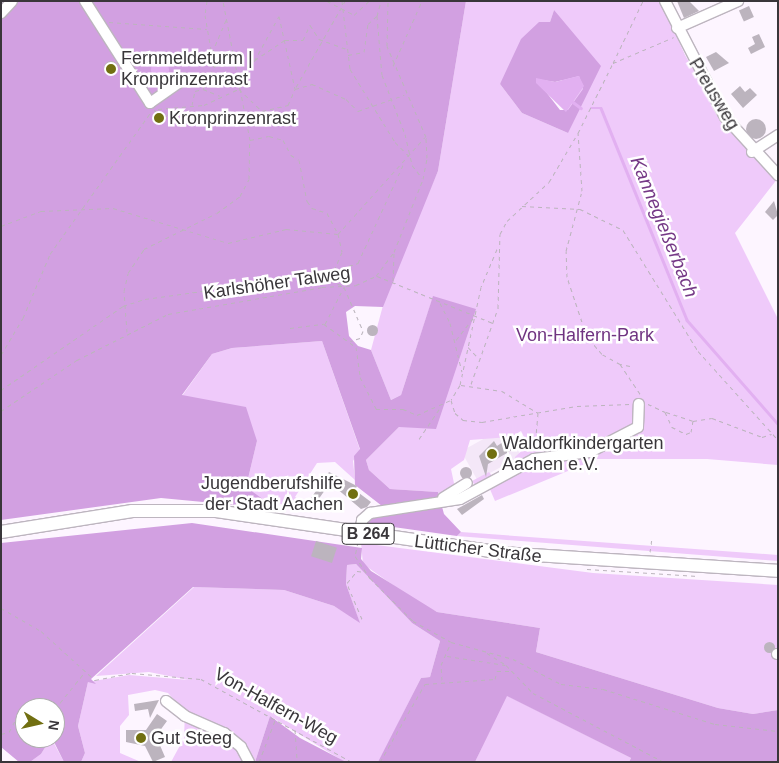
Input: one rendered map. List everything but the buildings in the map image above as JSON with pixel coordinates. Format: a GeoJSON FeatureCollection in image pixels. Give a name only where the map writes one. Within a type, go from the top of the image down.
{"type":"FeatureCollection","features":[{"type":"Feature","properties":{"kind":"main road","name":"Lütticher Straße"},"geometry":{"type":"LineString","coordinates":[[1,532],[162,510],[234,513],[359,539],[649,565],[778,571]]}},
{"type":"Feature","properties":{"kind":"street"},"geometry":{"type":"LineString","coordinates":[[85,1],[150,103],[184,79]]}},
{"type":"Feature","properties":{"kind":"street","name":"Preusweg"},"geometry":{"type":"LineString","coordinates":[[666,1],[678,31],[725,117],[752,152],[778,175]]}},
{"type":"Feature","properties":{"kind":"street"},"geometry":{"type":"LineString","coordinates":[[678,31],[738,1]]}},
{"type":"Feature","properties":{"kind":"street"},"geometry":{"type":"LineString","coordinates":[[1,13],[11,3]]}},
{"type":"Feature","properties":{"kind":"street"},"geometry":{"type":"LineString","coordinates":[[752,152],[778,135]]}},
{"type":"Feature","properties":{"kind":"street"},"geometry":{"type":"LineString","coordinates":[[359,539],[362,520],[370,513],[442,498],[460,499],[534,459],[576,457],[629,434],[641,421],[639,404]]}},
{"type":"Feature","properties":{"kind":"street"},"geometry":{"type":"LineString","coordinates":[[442,498],[467,483]]}},
{"type":"Feature","properties":{"kind":"street"},"geometry":{"type":"LineString","coordinates":[[166,700],[185,716],[224,733],[241,747],[249,762]]}},
{"type":"Feature","properties":{"kind":"path"},"geometry":{"type":"LineString","coordinates":[[207,1],[206,29],[214,67]]}},
{"type":"Feature","properties":{"kind":"path"},"geometry":{"type":"LineString","coordinates":[[127,332],[123,306],[128,272],[144,249],[190,228],[243,192],[249,179],[250,140],[238,89],[223,1]]}},
{"type":"Feature","properties":{"kind":"path"},"geometry":{"type":"LineString","coordinates":[[327,1],[354,15],[369,1]]}},
{"type":"Feature","properties":{"kind":"path"},"geometry":{"type":"LineString","coordinates":[[342,1],[350,70],[371,106],[409,156],[423,179]]}},
{"type":"Feature","properties":{"kind":"path"},"geometry":{"type":"LineString","coordinates":[[238,89],[262,110],[288,105],[322,40],[342,10],[345,1]]}},
{"type":"Feature","properties":{"kind":"path"},"geometry":{"type":"LineString","coordinates":[[381,1],[377,16],[377,53],[409,156]]}},
{"type":"Feature","properties":{"kind":"path"},"geometry":{"type":"LineString","coordinates":[[338,234],[426,137],[393,66],[385,31],[388,1]]}},
{"type":"Feature","properties":{"kind":"path"},"geometry":{"type":"LineString","coordinates":[[393,66],[422,1]]}},
{"type":"Feature","properties":{"kind":"path"},"geometry":{"type":"LineString","coordinates":[[290,328],[324,324],[360,350],[360,377],[376,409],[403,409],[417,415],[439,408],[451,400],[460,385],[481,287],[498,249],[503,227],[522,206],[550,182],[578,133],[643,1]]}},
{"type":"Feature","properties":{"kind":"path"},"geometry":{"type":"LineString","coordinates":[[153,109],[192,106],[221,97],[238,89],[279,16],[295,89]]}},
{"type":"Feature","properties":{"kind":"path"},"geometry":{"type":"LineString","coordinates":[[348,55],[364,52],[368,24],[377,16]]}},
{"type":"Feature","properties":{"kind":"path"},"geometry":{"type":"LineString","coordinates":[[212,54],[226,20]]}},
{"type":"Feature","properties":{"kind":"path"},"geometry":{"type":"LineString","coordinates":[[98,21],[206,29]]}},
{"type":"Feature","properties":{"kind":"path"},"geometry":{"type":"LineString","coordinates":[[255,60],[285,40],[303,40],[311,25],[322,40],[347,49]]}},
{"type":"Feature","properties":{"kind":"path"},"geometry":{"type":"LineString","coordinates":[[613,63],[678,31]]}},
{"type":"Feature","properties":{"kind":"path"},"geometry":{"type":"LineString","coordinates":[[232,53],[255,60]]}},
{"type":"Feature","properties":{"kind":"path"},"geometry":{"type":"LineString","coordinates":[[203,89],[214,67],[232,53]]}},
{"type":"Feature","properties":{"kind":"path"},"geometry":{"type":"LineString","coordinates":[[295,89],[319,84],[358,111],[390,98],[405,95]]}},
{"type":"Feature","properties":{"kind":"path"},"geometry":{"type":"LineString","coordinates":[[192,106],[195,91],[203,89],[221,97]]}},
{"type":"Feature","properties":{"kind":"path"},"geometry":{"type":"LineString","coordinates":[[153,109],[165,117],[175,108]]}},
{"type":"Feature","properties":{"kind":"path"},"geometry":{"type":"LineString","coordinates":[[1,356],[23,318],[50,254],[153,109]]}},
{"type":"Feature","properties":{"kind":"path"},"geometry":{"type":"LineString","coordinates":[[578,133],[580,209],[565,262],[575,309],[591,344],[620,364],[635,381],[641,394],[639,404]]}},
{"type":"Feature","properties":{"kind":"path"},"geometry":{"type":"LineString","coordinates":[[250,140],[273,136],[289,145],[291,155],[302,166],[307,201],[312,208],[327,213],[338,234],[342,252],[334,271]]}},
{"type":"Feature","properties":{"kind":"path","name":"Karlshöher Talweg"},"geometry":{"type":"LineString","coordinates":[[1,411],[127,332],[190,309],[344,287],[376,276],[394,252],[423,179],[426,137]]}},
{"type":"Feature","properties":{"kind":"path"},"geometry":{"type":"LineString","coordinates":[[1,390],[123,306],[145,299],[318,275],[334,271],[362,258],[404,163]]}},
{"type":"Feature","properties":{"kind":"path"},"geometry":{"type":"LineString","coordinates":[[522,206],[580,209],[611,222],[632,240],[698,351],[778,440]]}},
{"type":"Feature","properties":{"kind":"path"},"geometry":{"type":"LineString","coordinates":[[1,226],[41,210],[124,209],[190,228],[228,243],[286,229],[338,234]]}},
{"type":"Feature","properties":{"kind":"path"},"geometry":{"type":"LineString","coordinates":[[471,384],[493,323],[501,288],[498,249]]}},
{"type":"Feature","properties":{"kind":"path"},"geometry":{"type":"LineString","coordinates":[[393,282],[394,252]]}},
{"type":"Feature","properties":{"kind":"path"},"geometry":{"type":"LineString","coordinates":[[318,275],[344,287],[363,331],[360,338],[350,341]]}},
{"type":"Feature","properties":{"kind":"path"},"geometry":{"type":"LineString","coordinates":[[376,276],[493,323]]}},
{"type":"Feature","properties":{"kind":"path"},"geometry":{"type":"LineString","coordinates":[[324,324],[344,287]]}},
{"type":"Feature","properties":{"kind":"path"},"geometry":{"type":"LineString","coordinates":[[439,302],[455,340],[462,374]]}},
{"type":"Feature","properties":{"kind":"path"},"geometry":{"type":"LineString","coordinates":[[455,340],[476,315]]}},
{"type":"Feature","properties":{"kind":"path"},"geometry":{"type":"LineString","coordinates":[[468,347],[479,359]]}},
{"type":"Feature","properties":{"kind":"path"},"geometry":{"type":"LineString","coordinates":[[620,364],[630,366]]}},
{"type":"Feature","properties":{"kind":"path"},"geometry":{"type":"LineString","coordinates":[[460,385],[471,384],[502,391],[538,413]]}},
{"type":"Feature","properties":{"kind":"path"},"geometry":{"type":"LineString","coordinates":[[451,400],[455,413],[471,422],[576,406],[639,404],[693,421],[712,418],[762,437],[773,434]]}},
{"type":"Feature","properties":{"kind":"path"},"geometry":{"type":"LineString","coordinates":[[419,438],[430,428],[439,408]]}},
{"type":"Feature","properties":{"kind":"path"},"geometry":{"type":"LineString","coordinates":[[665,412],[672,427],[686,434],[691,432],[693,421]]}},
{"type":"Feature","properties":{"kind":"path"},"geometry":{"type":"LineString","coordinates":[[534,459],[538,413]]}},
{"type":"Feature","properties":{"kind":"path"},"geometry":{"type":"LineString","coordinates":[[649,565],[652,537]]}},
{"type":"Feature","properties":{"kind":"path"},"geometry":{"type":"LineString","coordinates":[[359,539],[356,556],[366,573],[413,621],[451,642],[513,659],[561,684],[603,690],[715,724],[778,731]]}},
{"type":"Feature","properties":{"kind":"path"},"geometry":{"type":"LineString","coordinates":[[585,569],[707,577]]}},
{"type":"Feature","properties":{"kind":"path"},"geometry":{"type":"LineString","coordinates":[[362,619],[348,583],[357,571],[366,573]]}},
{"type":"Feature","properties":{"kind":"path","name":"Von-Halfern-Weg"},"geometry":{"type":"LineString","coordinates":[[1,608],[41,631],[84,672],[96,680],[132,673],[201,679],[277,718],[352,762]]}},
{"type":"Feature","properties":{"kind":"path"},"geometry":{"type":"LineString","coordinates":[[442,680],[441,665],[447,656],[451,642]]}},
{"type":"Feature","properties":{"kind":"path"},"geometry":{"type":"LineString","coordinates":[[486,652],[506,665],[533,693],[664,762]]}},
{"type":"Feature","properties":{"kind":"path"},"geometry":{"type":"LineString","coordinates":[[447,656],[506,665]]}},
{"type":"Feature","properties":{"kind":"path"},"geometry":{"type":"LineString","coordinates":[[380,762],[425,684],[442,680],[495,679],[497,671],[510,670]]}},
{"type":"Feature","properties":{"kind":"path"},"geometry":{"type":"LineString","coordinates":[[64,698],[84,672]]}},
{"type":"Feature","properties":{"kind":"path"},"geometry":{"type":"LineString","coordinates":[[259,762],[277,718]]}},
{"type":"Feature","properties":{"kind":"path"},"geometry":{"type":"LineString","coordinates":[[1,734],[9,732],[15,721]]}},
{"type":"Feature","properties":{"kind":"path"},"geometry":{"type":"LineString","coordinates":[[295,729],[297,762]]}},
{"type":"Feature","properties":{"kind":"shaded area"},"geometry":{"type":"Polygon","coordinates":[[[1,1],[466,1],[438,171],[383,307],[355,306],[346,312],[349,336],[358,346],[371,350],[391,400],[401,395],[433,296],[476,309],[436,429],[399,427],[366,460],[369,470],[390,489],[438,492],[444,514],[461,532],[457,536],[358,522],[371,509],[382,506],[355,485],[354,456],[360,449],[322,341],[232,348],[212,354],[182,395],[246,407],[257,441],[246,487],[264,500],[266,508],[161,498],[1,520],[1,1]]]}},
{"type":"Feature","properties":{"kind":"shaded area"},"geometry":{"type":"Polygon","coordinates":[[[554,10],[601,66],[568,133],[522,113],[500,84],[521,39],[539,22],[550,22],[554,10]],[[579,76],[555,82],[536,79],[560,110],[568,110],[583,89],[579,76]]]}},
{"type":"Feature","properties":{"kind":"shaded area"},"geometry":{"type":"Polygon","coordinates":[[[160,61],[166,64],[169,70],[166,76],[160,79],[154,76],[151,70],[154,64],[160,61]]]}},
{"type":"Feature","properties":{"kind":"shaded area"},"geometry":{"type":"Polygon","coordinates":[[[579,76],[584,86],[566,112],[536,83],[536,78],[555,82],[579,76]]]}},
{"type":"Feature","properties":{"kind":"shaded area","name":"Waldorfkindergarten Aachen e.V."},"geometry":{"type":"Polygon","coordinates":[[[505,427],[521,456],[477,480],[461,451],[505,427]]]}},
{"type":"Feature","properties":{"kind":"shaded area"},"geometry":{"type":"Polygon","coordinates":[[[192,523],[362,548],[361,559],[371,571],[437,612],[540,628],[536,652],[718,708],[753,714],[778,710],[778,762],[629,762],[631,758],[507,696],[475,762],[378,762],[421,678],[430,677],[440,641],[412,623],[356,564],[347,565],[346,584],[360,623],[334,606],[284,590],[193,587],[91,679],[96,684],[88,682],[78,726],[85,753],[81,762],[64,762],[57,748],[65,748],[65,698],[15,698],[15,748],[45,748],[41,754],[30,762],[19,762],[1,747],[1,543],[192,523]]]}},
{"type":"Feature","properties":{"kind":"shaded area"},"geometry":{"type":"Polygon","coordinates":[[[270,716],[300,738],[346,762],[255,762],[270,716]]]}},
{"type":"Feature","properties":{"kind":"green space","name":"Von-Halfern-Park"},"geometry":{"type":"Polygon","coordinates":[[[466,1],[661,1],[685,55],[727,126],[778,178],[735,233],[778,319],[778,465],[707,459],[597,459],[495,501],[489,487],[480,493],[472,481],[489,472],[493,477],[516,463],[515,457],[528,445],[521,431],[511,437],[470,440],[464,460],[451,469],[455,488],[441,498],[438,492],[390,489],[369,470],[366,460],[399,427],[433,297],[401,395],[391,400],[371,350],[389,283],[438,171],[466,1]],[[554,10],[550,22],[500,84],[522,113],[568,133],[554,10]]]}},
{"type":"Feature","properties":{"kind":"green space"},"geometry":{"type":"Polygon","coordinates":[[[322,341],[360,450],[353,461],[355,480],[335,462],[317,463],[295,497],[307,504],[303,511],[252,495],[246,487],[257,441],[182,396],[212,354],[232,348],[322,341]]]}},
{"type":"Feature","properties":{"kind":"green space"},"geometry":{"type":"Polygon","coordinates":[[[461,532],[778,555],[778,561],[457,536],[461,532]]]}},
{"type":"Feature","properties":{"kind":"green space"},"geometry":{"type":"Polygon","coordinates":[[[361,543],[593,573],[778,585],[778,710],[753,714],[718,708],[536,652],[540,628],[437,612],[417,602],[363,564],[361,543]]]}},
{"type":"Feature","properties":{"kind":"green space"},"geometry":{"type":"Polygon","coordinates":[[[356,564],[412,623],[440,641],[430,677],[421,678],[379,762],[343,761],[270,716],[255,762],[171,762],[184,738],[185,712],[168,693],[155,690],[128,695],[129,715],[120,726],[120,753],[141,762],[81,762],[85,753],[78,726],[88,682],[129,675],[189,680],[149,672],[96,676],[194,587],[284,590],[334,606],[359,621],[346,584],[347,565],[356,564]]]}},
{"type":"Feature","properties":{"kind":"green space"},"geometry":{"type":"Polygon","coordinates":[[[506,695],[631,758],[629,762],[475,762],[506,695]]]}},
{"type":"Feature","properties":{"kind":"green space"},"geometry":{"type":"Polygon","coordinates":[[[45,748],[56,748],[64,762],[30,762],[41,754],[45,748]]]}},
{"type":"Feature","properties":{"kind":"waterway"},"geometry":{"type":"LineString","coordinates":[[573,102],[581,108]]}},
{"type":"Feature","properties":{"kind":"waterway","name":"Kannegießerbach"},"geometry":{"type":"LineString","coordinates":[[591,108],[601,108],[687,320],[778,424]]}},
{"type":"Feature","properties":{"kind":"place","name":"Fernmeldeturm | Kronprinzenrast"},"geometry":{"type":"Point","coordinates":[111,69]}},
{"type":"Feature","properties":{"kind":"place","name":"Kronprinzenrast"},"geometry":{"type":"Point","coordinates":[159,118]}},
{"type":"Feature","properties":{"kind":"place","name":"Waldorfkindergarten Aachen e.V."},"geometry":{"type":"Point","coordinates":[492,454]}},
{"type":"Feature","properties":{"kind":"place","name":"Jugendberufshilfe der Stadt Aachen"},"geometry":{"type":"Point","coordinates":[353,494]}},
{"type":"Feature","properties":{"kind":"place","name":"Gut Steeg"},"geometry":{"type":"Point","coordinates":[141,738]}}]}
